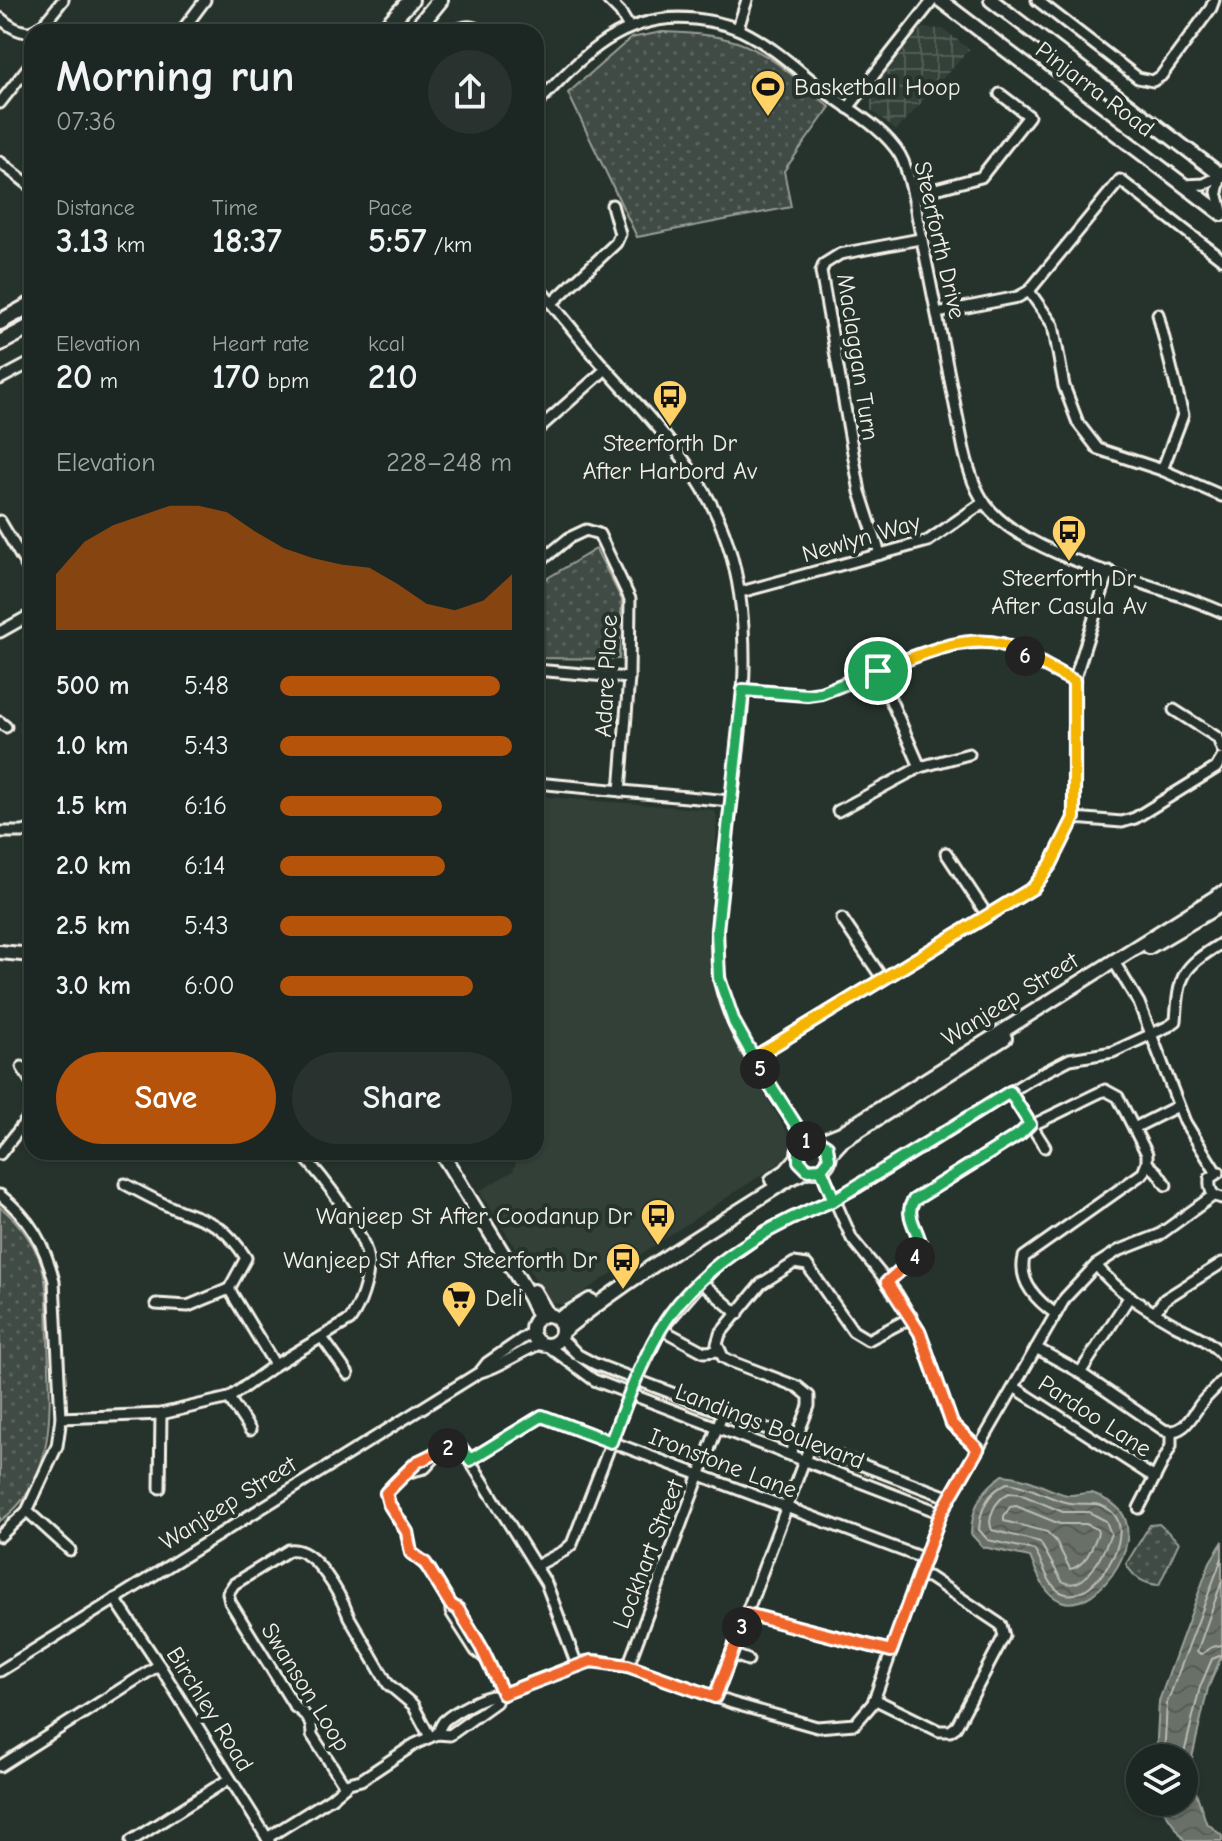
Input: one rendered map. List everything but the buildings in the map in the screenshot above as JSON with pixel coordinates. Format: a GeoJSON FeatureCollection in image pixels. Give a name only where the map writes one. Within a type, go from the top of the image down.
{"type":"FeatureCollection","features":[{"type":"Feature","properties":{"kind":"highway"},"geometry":{"type":"LineString","coordinates":[[388,24],[411,0]]}},
{"type":"Feature","properties":{"kind":"highway"},"geometry":{"type":"LineString","coordinates":[[420,24],[440,0]]}},
{"type":"Feature","properties":{"kind":"highway"},"geometry":{"type":"LineString","coordinates":[[0,322],[24,308]]}},
{"type":"Feature","properties":{"kind":"highway"},"geometry":{"type":"LineString","coordinates":[[0,343],[24,330]]}},
{"type":"Feature","properties":{"kind":"main road","name":"Pinjarra Road"},"geometry":{"type":"LineString","coordinates":[[940,0],[1222,212]]}},
{"type":"Feature","properties":{"kind":"main road","name":"Pinjarra Road"},"geometry":{"type":"LineString","coordinates":[[991,0],[1222,174]]}},
{"type":"Feature","properties":{"kind":"main road","name":"Wanjeep Street"},"geometry":{"type":"LineString","coordinates":[[830,1154],[842,1141],[1222,893]]}},
{"type":"Feature","properties":{"kind":"main road","name":"Wanjeep Street"},"geometry":{"type":"LineString","coordinates":[[821,1141],[841,1133],[1115,963],[1222,904]]}},
{"type":"Feature","properties":{"kind":"main road"},"geometry":{"type":"LineString","coordinates":[[0,955],[24,957]]}},
{"type":"Feature","properties":{"kind":"main road"},"geometry":{"type":"LineString","coordinates":[[798,1157],[786,1171],[554,1324],[544,1345],[532,1332],[533,1324],[554,1324],[614,1292],[791,1178],[815,1170],[828,1163],[830,1154],[827,1146],[821,1141],[806,1141],[799,1148],[798,1157],[801,1165],[815,1170]]}},
{"type":"Feature","properties":{"kind":"main road"},"geometry":{"type":"LineString","coordinates":[[446,1160],[529,1296],[554,1324]]}},
{"type":"Feature","properties":{"kind":"main road"},"geometry":{"type":"LineString","coordinates":[[454,1160],[554,1324]]}},
{"type":"Feature","properties":{"kind":"street"},"geometry":{"type":"LineString","coordinates":[[42,24],[63,0]]}},
{"type":"Feature","properties":{"kind":"street"},"geometry":{"type":"LineString","coordinates":[[187,24],[205,0]]}},
{"type":"Feature","properties":{"kind":"street"},"geometry":{"type":"LineString","coordinates":[[608,0],[629,27]]}},
{"type":"Feature","properties":{"kind":"street"},"geometry":{"type":"LineString","coordinates":[[738,28],[747,0]]}},
{"type":"Feature","properties":{"kind":"street"},"geometry":{"type":"LineString","coordinates":[[848,108],[933,0]]}},
{"type":"Feature","properties":{"kind":"street"},"geometry":{"type":"LineString","coordinates":[[1037,0],[1138,78],[1153,81],[1161,76],[1214,0]]}},
{"type":"Feature","properties":{"kind":"street","name":"Steerforth Drive"},"geometry":{"type":"LineString","coordinates":[[544,96],[600,43],[629,27],[659,19],[682,17],[738,28],[764,44],[886,138],[903,161],[913,195],[966,459],[984,502],[999,518],[1041,545],[1222,612]]}},
{"type":"Feature","properties":{"kind":"street"},"geometry":{"type":"LineString","coordinates":[[1,19],[24,26]]}},
{"type":"Feature","properties":{"kind":"street"},"geometry":{"type":"LineString","coordinates":[[0,103],[24,72]]}},
{"type":"Feature","properties":{"kind":"street"},"geometry":{"type":"LineString","coordinates":[[544,90],[547,93]]}},
{"type":"Feature","properties":{"kind":"street"},"geometry":{"type":"LineString","coordinates":[[913,195],[981,177],[1029,116],[1000,94]]}},
{"type":"Feature","properties":{"kind":"street"},"geometry":{"type":"LineString","coordinates":[[0,162],[24,181]]}},
{"type":"Feature","properties":{"kind":"street"},"geometry":{"type":"LineString","coordinates":[[1185,185],[1204,184],[1222,174]]}},
{"type":"Feature","properties":{"kind":"street"},"geometry":{"type":"LineString","coordinates":[[1222,174],[1217,192],[1222,212]]}},
{"type":"Feature","properties":{"kind":"street"},"geometry":{"type":"LineString","coordinates":[[937,313],[1018,297],[1029,291],[1120,180],[1222,259]]}},
{"type":"Feature","properties":{"kind":"street"},"geometry":{"type":"LineString","coordinates":[[552,303],[616,243],[620,234],[612,205]]}},
{"type":"Feature","properties":{"kind":"street","name":"Maclaggan Turn"},"geometry":{"type":"LineString","coordinates":[[880,554],[860,492],[821,272],[824,264],[840,254],[920,239]]}},
{"type":"Feature","properties":{"kind":"street"},"geometry":{"type":"LineString","coordinates":[[1029,291],[1053,325],[1064,386],[1078,423],[1098,449],[1162,470],[1222,496]]}},
{"type":"Feature","properties":{"kind":"street"},"geometry":{"type":"LineString","coordinates":[[544,294],[674,444],[703,488],[728,542],[741,592],[743,690],[717,930],[719,978],[734,1022],[753,1058],[806,1141]]}},
{"type":"Feature","properties":{"kind":"street"},"geometry":{"type":"LineString","coordinates":[[1158,314],[1183,415],[1162,470]]}},
{"type":"Feature","properties":{"kind":"street"},"geometry":{"type":"LineString","coordinates":[[0,379],[24,366]]}},
{"type":"Feature","properties":{"kind":"street"},"geometry":{"type":"LineString","coordinates":[[544,424],[606,369]]}},
{"type":"Feature","properties":{"kind":"street","name":"Newlyn Way"},"geometry":{"type":"LineString","coordinates":[[741,592],[928,541],[984,502]]}},
{"type":"Feature","properties":{"kind":"street"},"geometry":{"type":"LineString","coordinates":[[0,521],[24,562]]}},
{"type":"Feature","properties":{"kind":"street","name":"Adare Place"},"geometry":{"type":"LineString","coordinates":[[547,556],[569,538],[586,530],[599,534],[630,599],[629,678],[620,791]]}},
{"type":"Feature","properties":{"kind":"street"},"geometry":{"type":"LineString","coordinates":[[753,1058],[1033,888],[1051,864],[1074,818],[1074,681],[1109,571]]}},
{"type":"Feature","properties":{"kind":"street"},"geometry":{"type":"LineString","coordinates":[[0,632],[24,618]]}},
{"type":"Feature","properties":{"kind":"street"},"geometry":{"type":"LineString","coordinates":[[743,690],[807,695],[821,693],[931,651],[970,642],[1003,645],[1074,681]]}},
{"type":"Feature","properties":{"kind":"street"},"geometry":{"type":"LineString","coordinates":[[544,671],[629,678]]}},
{"type":"Feature","properties":{"kind":"street"},"geometry":{"type":"LineString","coordinates":[[878,671],[920,767]]}},
{"type":"Feature","properties":{"kind":"street"},"geometry":{"type":"LineString","coordinates":[[1174,710],[1218,738],[1222,749]]}},
{"type":"Feature","properties":{"kind":"street"},"geometry":{"type":"LineString","coordinates":[[838,811],[920,767],[969,754]]}},
{"type":"Feature","properties":{"kind":"street"},"geometry":{"type":"LineString","coordinates":[[1074,818],[1122,822],[1135,818],[1216,768],[1222,758]]}},
{"type":"Feature","properties":{"kind":"street"},"geometry":{"type":"LineString","coordinates":[[544,784],[730,801]]}},
{"type":"Feature","properties":{"kind":"street"},"geometry":{"type":"LineString","coordinates":[[0,832],[24,832]]}},
{"type":"Feature","properties":{"kind":"street"},"geometry":{"type":"LineString","coordinates":[[946,853],[987,915]]}},
{"type":"Feature","properties":{"kind":"street"},"geometry":{"type":"LineString","coordinates":[[842,919],[882,978]]}},
{"type":"Feature","properties":{"kind":"street"},"geometry":{"type":"LineString","coordinates":[[536,1566],[572,1544],[636,1380],[661,1329],[700,1281],[766,1231],[834,1200],[1010,1092],[1070,1059],[1113,1052],[1151,1036],[1176,1021],[1177,992],[1182,977],[1191,965],[1222,943]]}},
{"type":"Feature","properties":{"kind":"street"},"geometry":{"type":"LineString","coordinates":[[268,1839],[345,1786],[361,1780],[434,1735],[442,1722],[483,1697],[501,1695],[591,1661],[628,1666],[715,1697],[817,1727],[855,1724],[874,1699],[941,1513],[1075,1286],[1096,1265],[1118,1251],[1159,1235],[1218,1196],[1209,1187],[1210,1178],[1219,1171],[1185,1122],[1139,1003],[1115,963]]}},
{"type":"Feature","properties":{"kind":"street"},"geometry":{"type":"LineString","coordinates":[[887,1282],[918,1255],[921,1247],[909,1215],[909,1207],[914,1200],[1020,1134],[1030,1124],[1105,1090],[1118,1097],[1147,1154],[1147,1163],[1143,1173],[1024,1257],[1022,1266],[1031,1294],[1056,1314]]}},
{"type":"Feature","properties":{"kind":"street"},"geometry":{"type":"LineString","coordinates":[[1010,1092],[1045,1147]]}},
{"type":"Feature","properties":{"kind":"street"},"geometry":{"type":"LineString","coordinates":[[1134,1128],[1178,1106]]}},
{"type":"Feature","properties":{"kind":"street"},"geometry":{"type":"LineString","coordinates":[[0,1154],[24,1123]]}},
{"type":"Feature","properties":{"kind":"street"},"geometry":{"type":"LineString","coordinates":[[61,1418],[161,1414],[229,1398],[275,1365],[323,1339],[350,1320],[358,1309],[368,1264],[365,1249],[331,1186],[307,1160]]}},
{"type":"Feature","properties":{"kind":"street"},"geometry":{"type":"LineString","coordinates":[[1147,1163],[1166,1185]]}},
{"type":"Feature","properties":{"kind":"street"},"geometry":{"type":"LineString","coordinates":[[815,1170],[834,1200],[852,1239],[912,1317],[927,1350],[952,1424],[978,1449]]}},
{"type":"Feature","properties":{"kind":"street"},"geometry":{"type":"LineString","coordinates":[[125,1184],[166,1206],[208,1220],[233,1237],[246,1258],[229,1289],[188,1306],[156,1304]]}},
{"type":"Feature","properties":{"kind":"street"},"geometry":{"type":"LineString","coordinates":[[0,1195],[19,1210],[42,1242],[49,1262],[54,1281],[61,1418],[57,1446],[27,1511],[0,1536]]}},
{"type":"Feature","properties":{"kind":"street"},"geometry":{"type":"LineString","coordinates":[[790,1454],[809,1406],[809,1396],[805,1391],[730,1361],[719,1351],[718,1339],[761,1284],[798,1262],[811,1269],[844,1320],[859,1337],[873,1339],[912,1317]]}},
{"type":"Feature","properties":{"kind":"street"},"geometry":{"type":"LineString","coordinates":[[1155,1312],[1165,1299],[1222,1263]]}},
{"type":"Feature","properties":{"kind":"street"},"geometry":{"type":"LineString","coordinates":[[1096,1265],[1115,1286],[1198,1335],[1222,1355]]}},
{"type":"Feature","properties":{"kind":"street"},"geometry":{"type":"LineString","coordinates":[[700,1281],[738,1314]]}},
{"type":"Feature","properties":{"kind":"street"},"geometry":{"type":"LineString","coordinates":[[229,1289],[275,1365]]}},
{"type":"Feature","properties":{"kind":"street"},"geometry":{"type":"LineString","coordinates":[[1080,1373],[1130,1296]]}},
{"type":"Feature","properties":{"kind":"street","name":"Landings Boulevard"},"geometry":{"type":"LineString","coordinates":[[554,1324],[578,1355],[636,1380],[950,1498]]}},
{"type":"Feature","properties":{"kind":"street"},"geometry":{"type":"LineString","coordinates":[[661,1329],[704,1352],[719,1351]]}},
{"type":"Feature","properties":{"kind":"street","name":"Wanjeep Street"},"geometry":{"type":"LineString","coordinates":[[0,1671],[480,1372],[487,1363],[532,1332]]}},
{"type":"Feature","properties":{"kind":"street"},"geometry":{"type":"LineString","coordinates":[[323,1339],[348,1374]]}},
{"type":"Feature","properties":{"kind":"street","name":"Landings Boulevard"},"geometry":{"type":"LineString","coordinates":[[544,1345],[594,1380],[941,1513]]}},
{"type":"Feature","properties":{"kind":"street","name":"Wanjeep Street"},"geometry":{"type":"LineString","coordinates":[[480,1372],[490,1370],[523,1350],[544,1345]]}},
{"type":"Feature","properties":{"kind":"street"},"geometry":{"type":"LineString","coordinates":[[1036,1348],[1171,1432],[1184,1427],[1222,1381]]}},
{"type":"Feature","properties":{"kind":"street","name":"Pardoo Lane"},"geometry":{"type":"LineString","coordinates":[[1014,1387],[1155,1478]]}},
{"type":"Feature","properties":{"kind":"street"},"geometry":{"type":"LineString","coordinates":[[229,1398],[250,1430]]}},
{"type":"Feature","properties":{"kind":"street","name":"Lockhart Street"},"geometry":{"type":"LineString","coordinates":[[628,1666],[723,1412]]}},
{"type":"Feature","properties":{"kind":"street"},"geometry":{"type":"LineString","coordinates":[[160,1488],[161,1414]]}},
{"type":"Feature","properties":{"kind":"street","name":"Ironstone Lane"},"geometry":{"type":"LineString","coordinates":[[470,1460],[542,1416],[925,1559]]}},
{"type":"Feature","properties":{"kind":"street","name":"Pardoo Lane"},"geometry":{"type":"LineString","coordinates":[[1139,1508],[1171,1446],[1171,1432]]}},
{"type":"Feature","properties":{"kind":"street"},"geometry":{"type":"LineString","coordinates":[[715,1697],[810,1445]]}},
{"type":"Feature","properties":{"kind":"street"},"geometry":{"type":"LineString","coordinates":[[501,1695],[481,1647],[428,1567],[411,1553],[407,1532],[389,1504],[386,1493],[417,1462],[455,1447],[464,1451],[546,1583],[577,1665]]}},
{"type":"Feature","properties":{"kind":"street"},"geometry":{"type":"LineString","coordinates":[[27,1511],[70,1550]]}},
{"type":"Feature","properties":{"kind":"street","name":"Swanson Loop"},"geometry":{"type":"LineString","coordinates":[[345,1786],[312,1735],[306,1714],[295,1707],[230,1602],[228,1593],[234,1584],[289,1550],[306,1552],[315,1561],[345,1606],[388,1684],[413,1705],[434,1735]]}},
{"type":"Feature","properties":{"kind":"street"},"geometry":{"type":"LineString","coordinates":[[874,1699],[939,1731],[950,1731],[956,1727],[1004,1636],[1001,1625],[929,1577],[919,1576]]}},
{"type":"Feature","properties":{"kind":"street","name":"Birchley Road"},"geometry":{"type":"LineString","coordinates":[[115,1599],[268,1839]]}},
{"type":"Feature","properties":{"kind":"street"},"geometry":{"type":"LineString","coordinates":[[747,1614],[891,1651]]}},
{"type":"Feature","properties":{"kind":"street"},"geometry":{"type":"LineString","coordinates":[[732,1654],[748,1660]]}},
{"type":"Feature","properties":{"kind":"street"},"geometry":{"type":"LineString","coordinates":[[0,1766],[159,1665]]}},
{"type":"Feature","properties":{"kind":"street"},"geometry":{"type":"LineString","coordinates":[[131,1841],[229,1779]]}},
{"type":"Feature","properties":{"kind":"shaded area"},"geometry":{"type":"Polygon","coordinates":[[[922,28],[943,29],[969,49],[896,131],[871,110],[871,91],[922,28]]]}},
{"type":"Feature","properties":{"kind":"shaded area"},"geometry":{"type":"Polygon","coordinates":[[[662,32],[719,37],[750,47],[786,70],[830,107],[784,171],[791,207],[637,237],[568,93],[631,38],[662,32]]]}},
{"type":"Feature","properties":{"kind":"shaded area"},"geometry":{"type":"Polygon","coordinates":[[[596,549],[622,600],[619,659],[544,658],[544,580],[596,549]]]}},
{"type":"Feature","properties":{"kind":"shaded area"},"geometry":{"type":"Polygon","coordinates":[[[544,797],[713,810],[717,816],[712,938],[714,992],[748,1065],[791,1139],[787,1158],[564,1305],[550,1302],[479,1191],[513,1171],[516,1160],[544,1160],[544,797]]]}},
{"type":"Feature","properties":{"kind":"shaded area"},"geometry":{"type":"Polygon","coordinates":[[[0,1207],[28,1238],[43,1269],[50,1389],[47,1439],[42,1462],[33,1484],[19,1504],[0,1521],[0,1207]]]}},
{"type":"Feature","properties":{"kind":"shaded area"},"geometry":{"type":"Polygon","coordinates":[[[1159,1524],[1179,1542],[1159,1585],[1140,1579],[1126,1564],[1150,1525],[1159,1524]]]}},
{"type":"Feature","properties":{"kind":"water"},"geometry":{"type":"Polygon","coordinates":[[[1003,1475],[1022,1478],[1067,1495],[1094,1494],[1122,1513],[1127,1530],[1125,1548],[1118,1566],[1106,1583],[1076,1602],[1061,1601],[1045,1588],[1030,1557],[983,1547],[971,1534],[973,1516],[979,1500],[1003,1475]]]}},
{"type":"Feature","properties":{"kind":"water"},"geometry":{"type":"Polygon","coordinates":[[[1222,1543],[1222,1655],[1208,1688],[1195,1744],[1157,1744],[1159,1701],[1210,1562],[1222,1543]]]}},
{"type":"Feature","properties":{"kind":"water"},"geometry":{"type":"Polygon","coordinates":[[[1198,1798],[1206,1822],[1222,1836],[1222,1841],[1185,1841],[1168,1816],[1198,1816],[1198,1798]]]}},
{"type":"Feature","properties":{"kind":"place","name":"Basketball Hoop"},"geometry":{"type":"Point","coordinates":[768,118]}},
{"type":"Feature","properties":{"kind":"place","name":"Steerforth Dr After Harbord Av"},"geometry":{"type":"Point","coordinates":[670,428]}},
{"type":"Feature","properties":{"kind":"place","name":"Steerforth Dr After Casula Av"},"geometry":{"type":"Point","coordinates":[1069,563]}},
{"type":"Feature","properties":{"kind":"place","name":"Wanjeep St After Coodanup Dr"},"geometry":{"type":"Point","coordinates":[658,1247]}},
{"type":"Feature","properties":{"kind":"place","name":"Wanjeep St After Steerforth Dr"},"geometry":{"type":"Point","coordinates":[623,1291]}},
{"type":"Feature","properties":{"kind":"place","name":"Deli"},"geometry":{"type":"Point","coordinates":[459,1329]}},
{"type":"Feature","properties":{"kind":"route"},"geometry":{"type":"LineString","coordinates":[[878,671],[821,693],[807,695],[743,690],[717,930],[719,978],[734,1022],[753,1058],[763,1074],[806,1141],[799,1148],[799,1161],[808,1170],[821,1169],[834,1200],[766,1231],[700,1281],[661,1329],[611,1442],[542,1416],[470,1460],[464,1451],[455,1447],[428,1456],[413,1465],[386,1493],[389,1504],[405,1527],[411,1553],[425,1563],[451,1605],[458,1609],[481,1647],[503,1694],[591,1661],[619,1663],[715,1697],[747,1614],[891,1651],[941,1513],[978,1449],[952,1424],[920,1333],[887,1282],[918,1255],[921,1247],[909,1215],[909,1207],[914,1200],[1020,1134],[1030,1124],[1010,1092],[834,1200],[825,1176],[821,1169],[828,1163],[830,1154],[827,1146],[816,1139],[806,1141],[753,1058],[1033,888],[1051,864],[1074,818],[1074,681],[1003,645],[970,642],[931,651],[878,671]]}}]}
